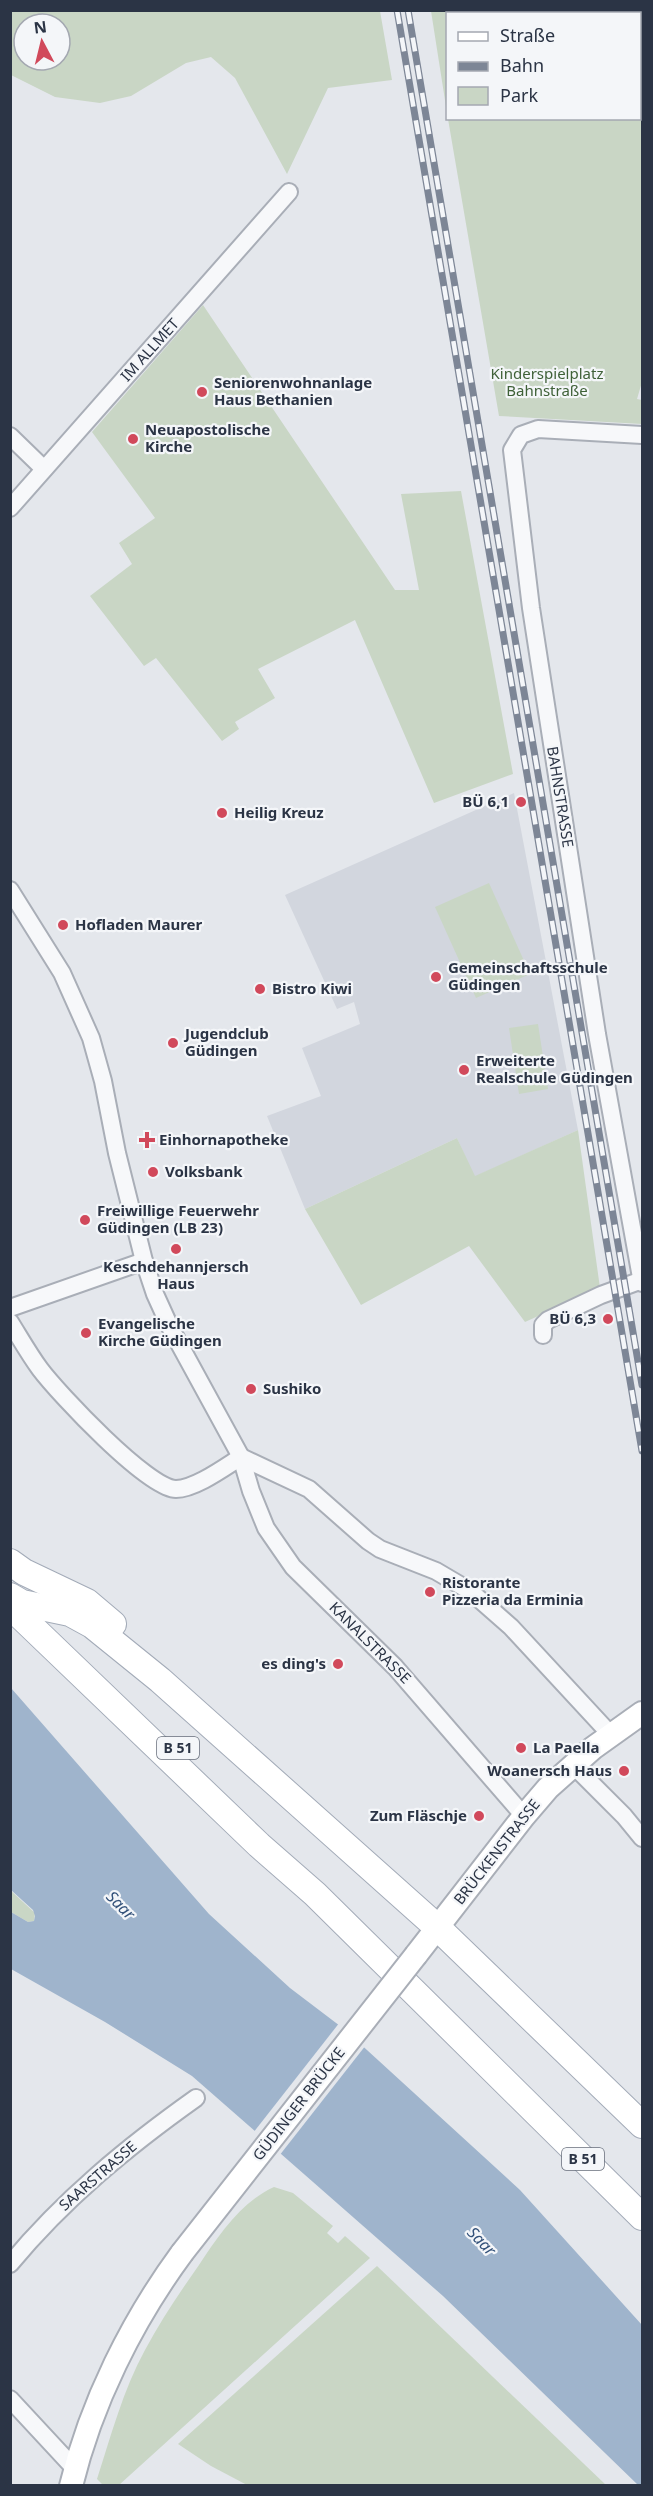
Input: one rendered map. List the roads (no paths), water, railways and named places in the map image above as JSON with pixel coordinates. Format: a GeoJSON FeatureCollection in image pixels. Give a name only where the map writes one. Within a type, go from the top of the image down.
{"type":"FeatureCollection","features":[{"type":"Feature","properties":{"kind":"main road"},"geometry":{"type":"LineString","coordinates":[[10,1562],[24,1572],[87,1602],[112,1623],[160,1680]]}},
{"type":"Feature","properties":{"kind":"main road","name":"B 51"},"geometry":{"type":"LineString","coordinates":[[10,1580],[23,1606],[267,1837],[315,1894],[642,2217]]}},
{"type":"Feature","properties":{"kind":"main road"},"geometry":{"type":"LineString","coordinates":[[10,1596],[23,1606],[70,1613],[92,1625],[160,1680],[438,1928],[642,2125]]}},
{"type":"Feature","properties":{"kind":"main road","name":"BRÜCKENSTRASSE"},"geometry":{"type":"LineString","coordinates":[[416,1955],[524,1816],[573,1765],[642,1713]]}},
{"type":"Feature","properties":{"kind":"main road","name":"GÜDINGER BRÜCKE"},"geometry":{"type":"LineString","coordinates":[[73,2477],[89,2427],[118,2358],[161,2282],[416,1955]]}},
{"type":"Feature","properties":{"kind":"main road"},"geometry":{"type":"LineString","coordinates":[[524,2100],[558,2116],[642,2198]]}},
{"type":"Feature","properties":{"kind":"street","name":"IM ALLMET"},"geometry":{"type":"LineString","coordinates":[[10,508],[289,192]]}},
{"type":"Feature","properties":{"kind":"street","name":"BAHNSTRASSE"},"geometry":{"type":"LineString","coordinates":[[543,1335],[543,1325],[548,1320],[642,1272],[592,1000],[531,608],[512,450],[521,435],[538,429],[642,435]]}},
{"type":"Feature","properties":{"kind":"street"},"geometry":{"type":"LineString","coordinates":[[10,436],[44,469]]}},
{"type":"Feature","properties":{"kind":"street","name":"KANALSTRASSE"},"geometry":{"type":"LineString","coordinates":[[10,890],[62,973],[91,1038],[144,1261],[155,1294],[170,1327],[241,1456],[266,1528],[284,1557],[395,1667],[524,1816]]}},
{"type":"Feature","properties":{"kind":"street"},"geometry":{"type":"LineString","coordinates":[[10,1308],[144,1261]]}},
{"type":"Feature","properties":{"kind":"street"},"geometry":{"type":"LineString","coordinates":[[10,1322],[38,1367],[56,1390],[104,1438],[162,1485],[175,1489],[190,1486],[241,1456],[309,1489],[380,1549],[436,1571],[470,1591],[511,1627],[610,1735]]}},
{"type":"Feature","properties":{"kind":"street"},"geometry":{"type":"LineString","coordinates":[[573,1765],[624,1816],[642,1838]]}},
{"type":"Feature","properties":{"kind":"street","name":"SAARSTRASSE"},"geometry":{"type":"LineString","coordinates":[[10,2264],[93,2176],[196,2098]]}},
{"type":"Feature","properties":{"kind":"street"},"geometry":{"type":"LineString","coordinates":[[10,2399],[42,2435],[73,2477]]}},
{"type":"Feature","properties":{"kind":"water","name":"Saar"},"geometry":{"type":"Polygon","coordinates":[[[11,1688],[209,1914],[290,1988],[344,2029],[520,2190],[642,2325],[642,2485],[638,2485],[443,2296],[192,2076],[105,2022],[11,1969],[11,1912],[28,1922],[34,1921],[35,1916],[33,1910],[11,1890],[11,1688]]]}},
{"type":"Feature","properties":{"kind":"railway"},"geometry":{"type":"LineString","coordinates":[[397,10],[642,1451]]}},
{"type":"Feature","properties":{"kind":"railway"},"geometry":{"type":"LineString","coordinates":[[408,10],[642,1385]]}},
{"type":"Feature","properties":{"kind":"place","name":"Seniorenwohnanlage Haus Bethanien"},"geometry":{"type":"Point","coordinates":[202,392]}},
{"type":"Feature","properties":{"kind":"place","name":"Neuapostolische Kirche"},"geometry":{"type":"Point","coordinates":[133,439]}},
{"type":"Feature","properties":{"kind":"place","name":"BÜ 6,1"},"geometry":{"type":"Point","coordinates":[521,802]}},
{"type":"Feature","properties":{"kind":"place","name":"Heilig Kreuz"},"geometry":{"type":"Point","coordinates":[222,813]}},
{"type":"Feature","properties":{"kind":"place","name":"Hofladen Maurer"},"geometry":{"type":"Point","coordinates":[63,925]}},
{"type":"Feature","properties":{"kind":"place","name":"Gemeinschaftsschule Güdingen"},"geometry":{"type":"Point","coordinates":[436,977]}},
{"type":"Feature","properties":{"kind":"place","name":"Bistro Kiwi"},"geometry":{"type":"Point","coordinates":[260,989]}},
{"type":"Feature","properties":{"kind":"place","name":"Jugendclub Güdingen"},"geometry":{"type":"Point","coordinates":[173,1043]}},
{"type":"Feature","properties":{"kind":"place","name":"Erweiterte Realschule Güdingen"},"geometry":{"type":"Point","coordinates":[464,1070]}},
{"type":"Feature","properties":{"kind":"place","name":"Einhornapotheke"},"geometry":{"type":"Point","coordinates":[147,1140]}},
{"type":"Feature","properties":{"kind":"place","name":"Volksbank"},"geometry":{"type":"Point","coordinates":[153,1172]}},
{"type":"Feature","properties":{"kind":"place","name":"Freiwillige Feuerwehr Güdingen (LB 23)"},"geometry":{"type":"Point","coordinates":[85,1220]}},
{"type":"Feature","properties":{"kind":"place","name":"Keschdehannjersch Haus"},"geometry":{"type":"Point","coordinates":[176,1249]}},
{"type":"Feature","properties":{"kind":"place","name":"BÜ 6,3"},"geometry":{"type":"Point","coordinates":[608,1319]}},
{"type":"Feature","properties":{"kind":"place","name":"Evangelische Kirche Güdingen"},"geometry":{"type":"Point","coordinates":[86,1333]}},
{"type":"Feature","properties":{"kind":"place","name":"Sushiko"},"geometry":{"type":"Point","coordinates":[251,1389]}},
{"type":"Feature","properties":{"kind":"place","name":"Ristorante Pizzeria da Erminia"},"geometry":{"type":"Point","coordinates":[430,1592]}},
{"type":"Feature","properties":{"kind":"place","name":"es ding's"},"geometry":{"type":"Point","coordinates":[338,1664]}},
{"type":"Feature","properties":{"kind":"place","name":"La Paella"},"geometry":{"type":"Point","coordinates":[521,1748]}},
{"type":"Feature","properties":{"kind":"place","name":"Woanersch Haus"},"geometry":{"type":"Point","coordinates":[624,1771]}},
{"type":"Feature","properties":{"kind":"place","name":"Zum Fläschje"},"geometry":{"type":"Point","coordinates":[479,1816]}},
{"type":"Feature","properties":{"kind":"park label","name":"Kinderspielplatz Bahnstraße"},"geometry":{"type":"Point","coordinates":[547,382]}}]}
